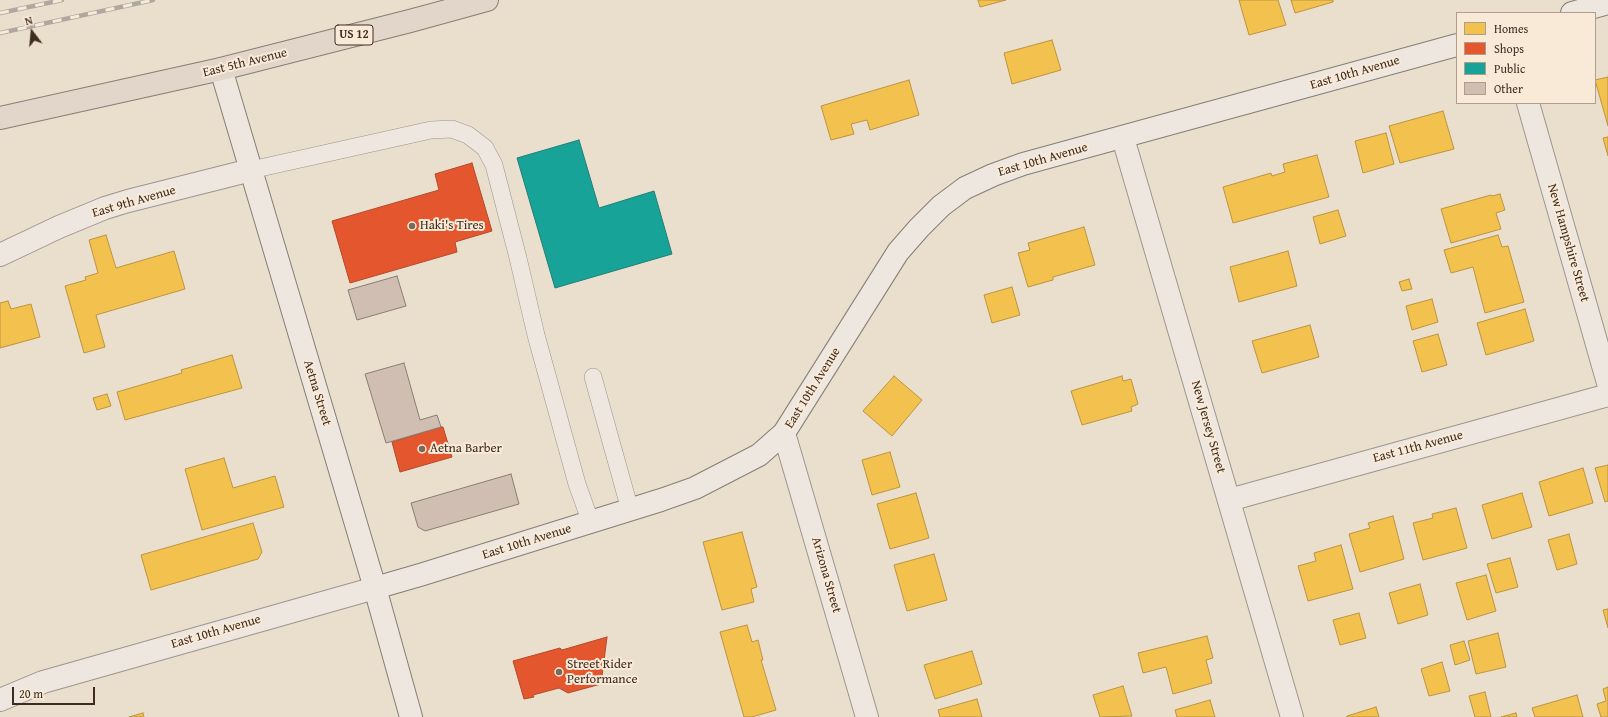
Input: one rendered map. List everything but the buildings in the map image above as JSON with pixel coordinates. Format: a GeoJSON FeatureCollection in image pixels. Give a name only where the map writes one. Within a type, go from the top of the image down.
{"type":"FeatureCollection","features":[{"type":"Feature","properties":{"kind":"main road","name":"East 5th Avenue"},"geometry":{"type":"LineString","coordinates":[[0,118],[221,69],[488,0]]}},
{"type":"Feature","properties":{"kind":"street"},"geometry":{"type":"LineString","coordinates":[[1576,12],[1608,3]]}},
{"type":"Feature","properties":{"kind":"street","name":"East 10th Avenue"},"geometry":{"type":"LineString","coordinates":[[0,700],[24,688],[43,682],[375,588],[630,510],[695,488],[759,455],[784,433],[898,252],[941,206],[965,188],[993,175],[1023,164],[1123,138],[1456,45]]}},
{"type":"Feature","properties":{"kind":"street","name":"Aetna Street"},"geometry":{"type":"LineString","coordinates":[[221,69],[375,588],[411,717]]}},
{"type":"Feature","properties":{"kind":"street","name":"New Hampshire Street"},"geometry":{"type":"LineString","coordinates":[[1528,104],[1608,383]]}},
{"type":"Feature","properties":{"kind":"street","name":"New Jersey Street"},"geometry":{"type":"LineString","coordinates":[[1123,138],[1292,717]]}},
{"type":"Feature","properties":{"kind":"street","name":"East 9th Avenue"},"geometry":{"type":"LineString","coordinates":[[0,255],[59,227],[105,208],[251,170]]}},
{"type":"Feature","properties":{"kind":"street","name":"East 11th Avenue"},"geometry":{"type":"LineString","coordinates":[[1229,500],[1608,395]]}},
{"type":"Feature","properties":{"kind":"street","name":"Arizona Street"},"geometry":{"type":"LineString","coordinates":[[784,433],[867,717]]}},
{"type":"Feature","properties":{"kind":"lane"},"geometry":{"type":"LineString","coordinates":[[251,170],[431,130],[452,129],[468,135],[485,148],[494,165],[538,342],[577,484],[591,522]]}},
{"type":"Feature","properties":{"kind":"lane"},"geometry":{"type":"LineString","coordinates":[[593,377],[630,510]]}},
{"type":"Feature","properties":{"kind":"railway"},"geometry":{"type":"LineString","coordinates":[[0,13],[62,0]]}},
{"type":"Feature","properties":{"kind":"railway"},"geometry":{"type":"LineString","coordinates":[[0,33],[153,0]]}},
{"type":"Feature","properties":{"kind":"place","name":"Haki's Tires"},"geometry":{"type":"Point","coordinates":[412,226]}},
{"type":"Feature","properties":{"kind":"place","name":"Aetna Barber"},"geometry":{"type":"Point","coordinates":[422,449]}},
{"type":"Feature","properties":{"kind":"place","name":"Street Rider Performance"},"geometry":{"type":"Point","coordinates":[559,672]}}]}
